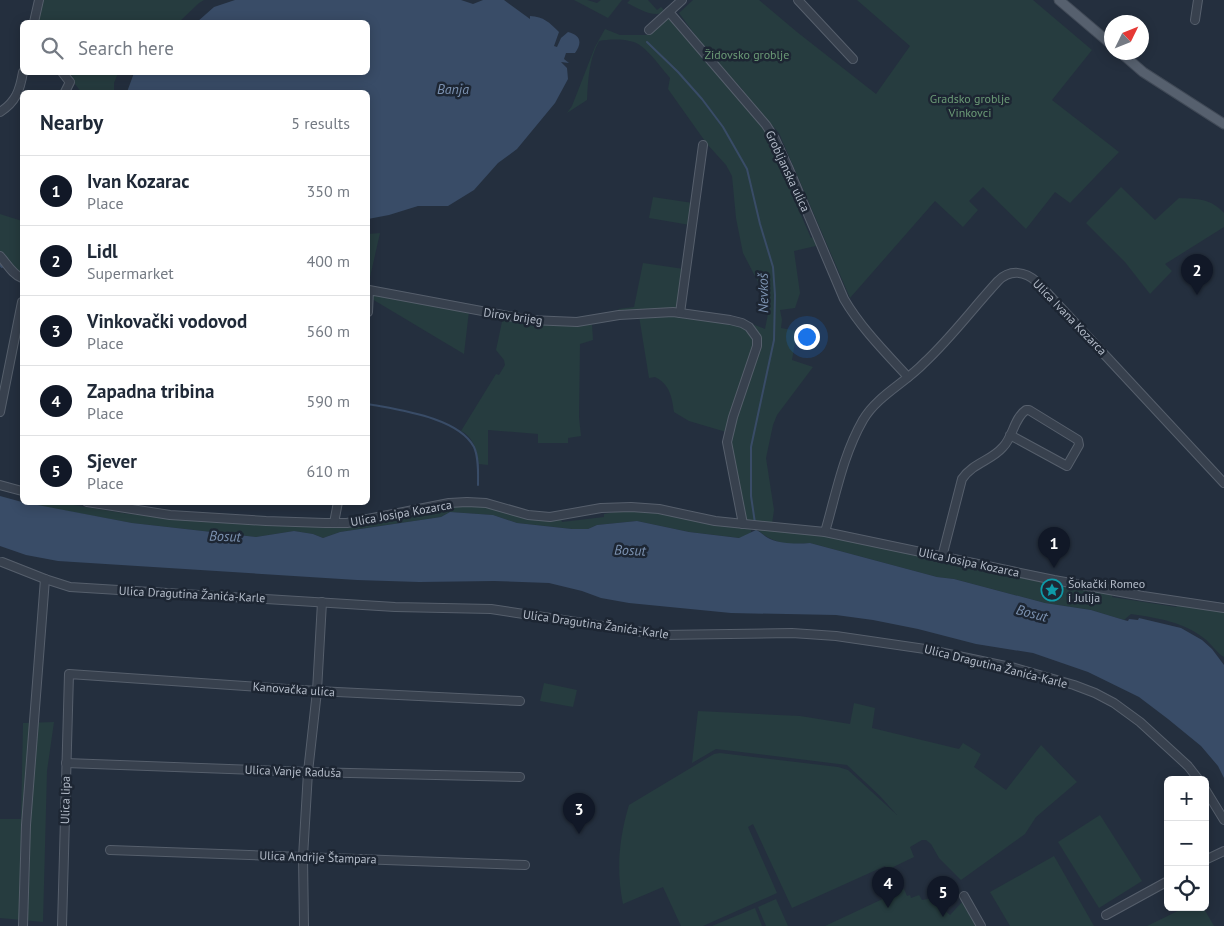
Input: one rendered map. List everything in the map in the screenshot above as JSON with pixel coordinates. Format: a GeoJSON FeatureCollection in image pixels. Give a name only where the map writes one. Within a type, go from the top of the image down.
{"type":"FeatureCollection","features":[{"type":"Feature","properties":{"kind":"main road"},"geometry":{"type":"LineString","coordinates":[[1059,0],[1104,38]]}},
{"type":"Feature","properties":{"kind":"main road"},"geometry":{"type":"LineString","coordinates":[[1129,60],[1143,72],[1224,124]]}},
{"type":"Feature","properties":{"kind":"street"},"geometry":{"type":"LineString","coordinates":[[34,20],[39,0]]}},
{"type":"Feature","properties":{"kind":"street"},"geometry":{"type":"LineString","coordinates":[[649,30],[682,0]]}},
{"type":"Feature","properties":{"kind":"street"},"geometry":{"type":"LineString","coordinates":[[798,0],[853,59]]}},
{"type":"Feature","properties":{"kind":"street"},"geometry":{"type":"LineString","coordinates":[[1196,20],[1198,0]]}},
{"type":"Feature","properties":{"kind":"street","name":"Grobljanska ulica"},"geometry":{"type":"LineString","coordinates":[[669,12],[766,125],[775,140],[844,299],[872,337],[908,377]]}},
{"type":"Feature","properties":{"kind":"street"},"geometry":{"type":"LineString","coordinates":[[0,112],[10,105],[19,93],[22,75]]}},
{"type":"Feature","properties":{"kind":"street"},"geometry":{"type":"LineString","coordinates":[[64,75],[69,81],[66,90]]}},
{"type":"Feature","properties":{"kind":"street"},"geometry":{"type":"LineString","coordinates":[[680,313],[704,144]]}},
{"type":"Feature","properties":{"kind":"street"},"geometry":{"type":"LineString","coordinates":[[0,256],[12,271],[20,277]]}},
{"type":"Feature","properties":{"kind":"street","name":"Ulica Ivana Kozarca"},"geometry":{"type":"LineString","coordinates":[[825,532],[840,473],[848,450],[864,419],[875,405],[936,351],[1002,277],[1012,272],[1020,272],[1037,282],[1224,483]]}},
{"type":"Feature","properties":{"kind":"street","name":"Dirov brijeg"},"geometry":{"type":"LineString","coordinates":[[370,290],[530,320],[577,322],[650,312],[680,313],[736,322],[749,327],[757,338],[757,346],[729,430],[727,442],[746,524]]}},
{"type":"Feature","properties":{"kind":"street"},"geometry":{"type":"LineString","coordinates":[[0,412],[20,312]]}},
{"type":"Feature","properties":{"kind":"street"},"geometry":{"type":"LineString","coordinates":[[942,557],[962,478],[967,471],[1002,448],[1022,412],[1029,410],[1078,440],[1079,445],[1067,466],[1010,435]]}},
{"type":"Feature","properties":{"kind":"street"},"geometry":{"type":"LineString","coordinates":[[0,485],[20,490]]}},
{"type":"Feature","properties":{"kind":"street","name":"Ulica Josipa Kozarca"},"geometry":{"type":"LineString","coordinates":[[106,505],[170,515],[334,524],[449,503],[486,503],[528,515],[550,517],[600,508],[630,506],[746,524],[761,524],[825,532],[1054,580],[1224,608]]}},
{"type":"Feature","properties":{"kind":"street"},"geometry":{"type":"LineString","coordinates":[[334,524],[337,505]]}},
{"type":"Feature","properties":{"kind":"street","name":"Ulica Dragutina Žanića-Karle"},"geometry":{"type":"LineString","coordinates":[[2,562],[70,587],[395,607],[491,609],[662,636],[792,633],[836,636],[926,648],[1014,668],[1095,693],[1114,703],[1140,722],[1188,766],[1196,776]]}},
{"type":"Feature","properties":{"kind":"street"},"geometry":{"type":"LineString","coordinates":[[23,926],[26,825],[45,579]]}},
{"type":"Feature","properties":{"kind":"street"},"geometry":{"type":"LineString","coordinates":[[304,926],[304,857],[308,772],[317,691],[322,602]]}},
{"type":"Feature","properties":{"kind":"street","name":"Kanovačka ulica"},"geometry":{"type":"LineString","coordinates":[[69,674],[317,691],[520,701]]}},
{"type":"Feature","properties":{"kind":"street","name":"Ulica lipa"},"geometry":{"type":"LineString","coordinates":[[62,926],[69,674]]}},
{"type":"Feature","properties":{"kind":"street","name":"Ulica Vanje Raduša"},"geometry":{"type":"LineString","coordinates":[[66,763],[308,772],[520,777]]}},
{"type":"Feature","properties":{"kind":"street"},"geometry":{"type":"LineString","coordinates":[[1209,796],[1224,820]]}},
{"type":"Feature","properties":{"kind":"street","name":"Ulica Andrije Štampara"},"geometry":{"type":"LineString","coordinates":[[110,850],[525,865]]}},
{"type":"Feature","properties":{"kind":"street"},"geometry":{"type":"LineString","coordinates":[[1209,858],[1224,851]]}},
{"type":"Feature","properties":{"kind":"street"},"geometry":{"type":"LineString","coordinates":[[1106,915],[1164,883]]}},
{"type":"Feature","properties":{"kind":"street"},"geometry":{"type":"LineString","coordinates":[[964,896],[981,926]]}},
{"type":"Feature","properties":{"kind":"green space"},"geometry":{"type":"Polygon","coordinates":[[[42,0],[204,0],[181,20],[38,20],[42,0]]]}},
{"type":"Feature","properties":{"kind":"green space"},"geometry":{"type":"Polygon","coordinates":[[[574,0],[587,0],[597,3],[601,0],[622,0],[608,18],[574,0]]]}},
{"type":"Feature","properties":{"kind":"green space"},"geometry":{"type":"Polygon","coordinates":[[[630,0],[648,0],[657,10],[661,7],[666,12],[656,14],[646,12],[627,3],[630,0]]]}},
{"type":"Feature","properties":{"kind":"green space","name":"Gradsko groblje Vinkovci"},"geometry":{"type":"Polygon","coordinates":[[[693,0],[759,0],[876,94],[910,46],[857,0],[1033,0],[1092,50],[1052,100],[1119,152],[1070,203],[1055,192],[1026,229],[983,187],[969,201],[978,210],[963,227],[935,201],[850,298],[779,133],[746,96],[743,90],[709,54],[679,13],[693,0]]]}},
{"type":"Feature","properties":{"kind":"green space"},"geometry":{"type":"Polygon","coordinates":[[[668,16],[671,16],[772,138],[795,191],[791,192],[811,238],[816,236],[820,245],[794,251],[800,293],[795,308],[780,310],[781,328],[797,331],[792,360],[813,367],[777,415],[773,425],[766,458],[774,510],[772,524],[744,521],[731,452],[730,433],[760,343],[750,326],[752,324],[765,329],[769,309],[769,294],[758,282],[743,253],[736,218],[732,176],[726,165],[707,144],[668,89],[670,78],[649,53],[637,43],[621,40],[599,41],[591,62],[587,100],[567,113],[572,106],[595,47],[605,29],[620,35],[647,35],[668,16]]]}},
{"type":"Feature","properties":{"kind":"green space"},"geometry":{"type":"Polygon","coordinates":[[[68,75],[117,75],[114,90],[80,90],[68,75]]]}},
{"type":"Feature","properties":{"kind":"green space"},"geometry":{"type":"Polygon","coordinates":[[[1121,187],[1155,220],[1179,198],[1198,199],[1209,202],[1224,213],[1224,227],[1165,264],[1172,271],[1150,294],[1125,262],[1086,223],[1121,187]]]}},
{"type":"Feature","properties":{"kind":"green space"},"geometry":{"type":"Polygon","coordinates":[[[653,197],[693,203],[690,225],[649,218],[653,197]]]}},
{"type":"Feature","properties":{"kind":"green space"},"geometry":{"type":"Polygon","coordinates":[[[0,214],[20,220],[20,273],[0,254],[0,214]]]}},
{"type":"Feature","properties":{"kind":"green space"},"geometry":{"type":"Polygon","coordinates":[[[380,233],[370,277],[370,234],[380,233]]]}},
{"type":"Feature","properties":{"kind":"green space"},"geometry":{"type":"Polygon","coordinates":[[[643,263],[684,269],[678,311],[645,310],[621,312],[618,309],[634,307],[643,263]]]}},
{"type":"Feature","properties":{"kind":"green space"},"geometry":{"type":"Polygon","coordinates":[[[377,294],[469,311],[464,354],[372,299],[377,294]]]}},
{"type":"Feature","properties":{"kind":"green space"},"geometry":{"type":"Polygon","coordinates":[[[674,315],[710,319],[746,328],[753,337],[755,348],[726,432],[689,421],[674,412],[667,387],[655,377],[649,378],[639,316],[674,315]]]}},
{"type":"Feature","properties":{"kind":"green space"},"geometry":{"type":"Polygon","coordinates":[[[503,317],[592,325],[593,340],[580,344],[579,417],[581,436],[568,438],[568,443],[538,443],[538,434],[488,430],[488,465],[479,464],[472,441],[461,431],[496,374],[499,375],[505,365],[504,360],[496,350],[503,317]]]}},
{"type":"Feature","properties":{"kind":"green space"},"geometry":{"type":"Polygon","coordinates":[[[466,504],[554,520],[561,519],[562,522],[604,517],[604,514],[627,510],[657,512],[702,523],[751,527],[751,532],[749,535],[740,538],[689,532],[637,521],[597,525],[588,529],[572,529],[517,523],[493,515],[450,512],[441,517],[340,532],[323,538],[313,534],[294,531],[256,537],[132,523],[35,505],[73,505],[129,514],[234,523],[317,527],[357,524],[466,504]]]}},
{"type":"Feature","properties":{"kind":"green space"},"geometry":{"type":"Polygon","coordinates":[[[759,528],[808,532],[1113,593],[1112,597],[1176,607],[1178,604],[1224,611],[1224,657],[1197,633],[1170,622],[1131,614],[1124,620],[1091,610],[1045,603],[954,579],[937,577],[810,543],[789,544],[777,541],[759,531],[759,528]]]}},
{"type":"Feature","properties":{"kind":"green space"},"geometry":{"type":"Polygon","coordinates":[[[544,683],[577,690],[573,707],[540,701],[544,683]]]}},
{"type":"Feature","properties":{"kind":"green space"},"geometry":{"type":"Polygon","coordinates":[[[854,703],[875,708],[872,728],[959,749],[963,743],[981,754],[974,767],[1006,790],[1041,745],[1077,782],[1036,817],[1025,834],[961,880],[939,858],[931,844],[926,840],[922,840],[910,847],[914,857],[887,870],[885,866],[792,908],[753,824],[748,827],[777,893],[703,926],[681,926],[663,887],[623,904],[619,866],[621,842],[629,805],[714,754],[720,753],[838,767],[848,770],[897,815],[847,765],[716,749],[692,763],[698,711],[800,716],[850,724],[854,703]]]}},
{"type":"Feature","properties":{"kind":"green space"},"geometry":{"type":"Polygon","coordinates":[[[54,722],[47,771],[43,922],[0,918],[0,819],[21,819],[23,723],[54,722]]]}},
{"type":"Feature","properties":{"kind":"green space"},"geometry":{"type":"Polygon","coordinates":[[[1100,815],[1142,881],[1099,908],[1058,842],[1100,815]]]}},
{"type":"Feature","properties":{"kind":"green space"},"geometry":{"type":"Polygon","coordinates":[[[1054,856],[1094,926],[1010,926],[990,892],[1054,856]]]}},
{"type":"Feature","properties":{"kind":"green space"},"geometry":{"type":"Polygon","coordinates":[[[904,889],[907,896],[910,895],[911,898],[919,895],[922,900],[934,898],[937,904],[950,915],[963,901],[979,926],[825,926],[904,889]]]}},
{"type":"Feature","properties":{"kind":"green space"},"geometry":{"type":"Polygon","coordinates":[[[776,899],[788,926],[766,926],[758,907],[776,899]]]}},
{"type":"Feature","properties":{"kind":"green space"},"geometry":{"type":"Polygon","coordinates":[[[755,908],[762,926],[712,926],[755,908]]]}},
{"type":"Feature","properties":{"kind":"green space"},"geometry":{"type":"Polygon","coordinates":[[[1178,911],[1205,911],[1214,926],[1147,926],[1178,911]]]}},
{"type":"Feature","properties":{"kind":"water","name":"Banja"},"geometry":{"type":"Polygon","coordinates":[[[235,0],[461,0],[473,4],[483,0],[504,0],[530,19],[530,16],[539,18],[552,25],[559,32],[554,46],[557,47],[561,38],[568,32],[578,37],[579,46],[575,53],[566,53],[564,59],[569,63],[561,62],[567,68],[568,79],[555,103],[517,149],[498,163],[474,190],[448,206],[418,206],[370,219],[370,90],[128,90],[133,75],[370,75],[370,20],[199,20],[214,7],[235,0]]]}},
{"type":"Feature","properties":{"kind":"water","name":"Bosut"},"geometry":{"type":"Polygon","coordinates":[[[0,496],[20,501],[20,505],[38,505],[132,523],[256,537],[294,531],[313,534],[323,538],[340,532],[441,517],[450,512],[493,515],[517,523],[572,529],[588,529],[597,525],[637,521],[689,532],[739,538],[756,530],[770,539],[779,542],[810,543],[937,577],[954,579],[1045,603],[1091,610],[1128,621],[1129,619],[1138,620],[1139,618],[1181,628],[1202,640],[1212,649],[1224,665],[1224,778],[1218,766],[1201,746],[1168,719],[1139,697],[1088,672],[1033,653],[976,644],[873,620],[836,615],[731,613],[629,603],[601,598],[549,583],[357,580],[58,561],[26,555],[0,546],[0,496]]]}},
{"type":"Feature","properties":{"kind":"waterway","name":"Nevkoš"},"geometry":{"type":"LineString","coordinates":[[647,42],[702,99],[723,127],[747,169],[760,224],[773,267],[775,295],[774,340],[751,447],[751,496],[755,523]]}},
{"type":"Feature","properties":{"kind":"waterway"},"geometry":{"type":"LineString","coordinates":[[370,404],[426,416],[455,428],[466,437],[476,451],[478,485]]}},
{"type":"Feature","properties":{"kind":"place","name":"Lidl"},"geometry":{"type":"Point","coordinates":[1197,295]}},
{"type":"Feature","properties":{"kind":"place","name":"Ivan Kozarac"},"geometry":{"type":"Point","coordinates":[1054,568]}},
{"type":"Feature","properties":{"kind":"place","name":"Šokački Romeo i Julija"},"geometry":{"type":"Point","coordinates":[1052,590]}},
{"type":"Feature","properties":{"kind":"place","name":"Vinkovački vodovod"},"geometry":{"type":"Point","coordinates":[579,834]}},
{"type":"Feature","properties":{"kind":"place","name":"Zapadna tribina"},"geometry":{"type":"Point","coordinates":[888,908]}},
{"type":"Feature","properties":{"kind":"place","name":"Sjever"},"geometry":{"type":"Point","coordinates":[943,917]}},
{"type":"Feature","properties":{"kind":"park label","name":"Židovsko groblje"},"geometry":{"type":"Point","coordinates":[747,54]}}]}
